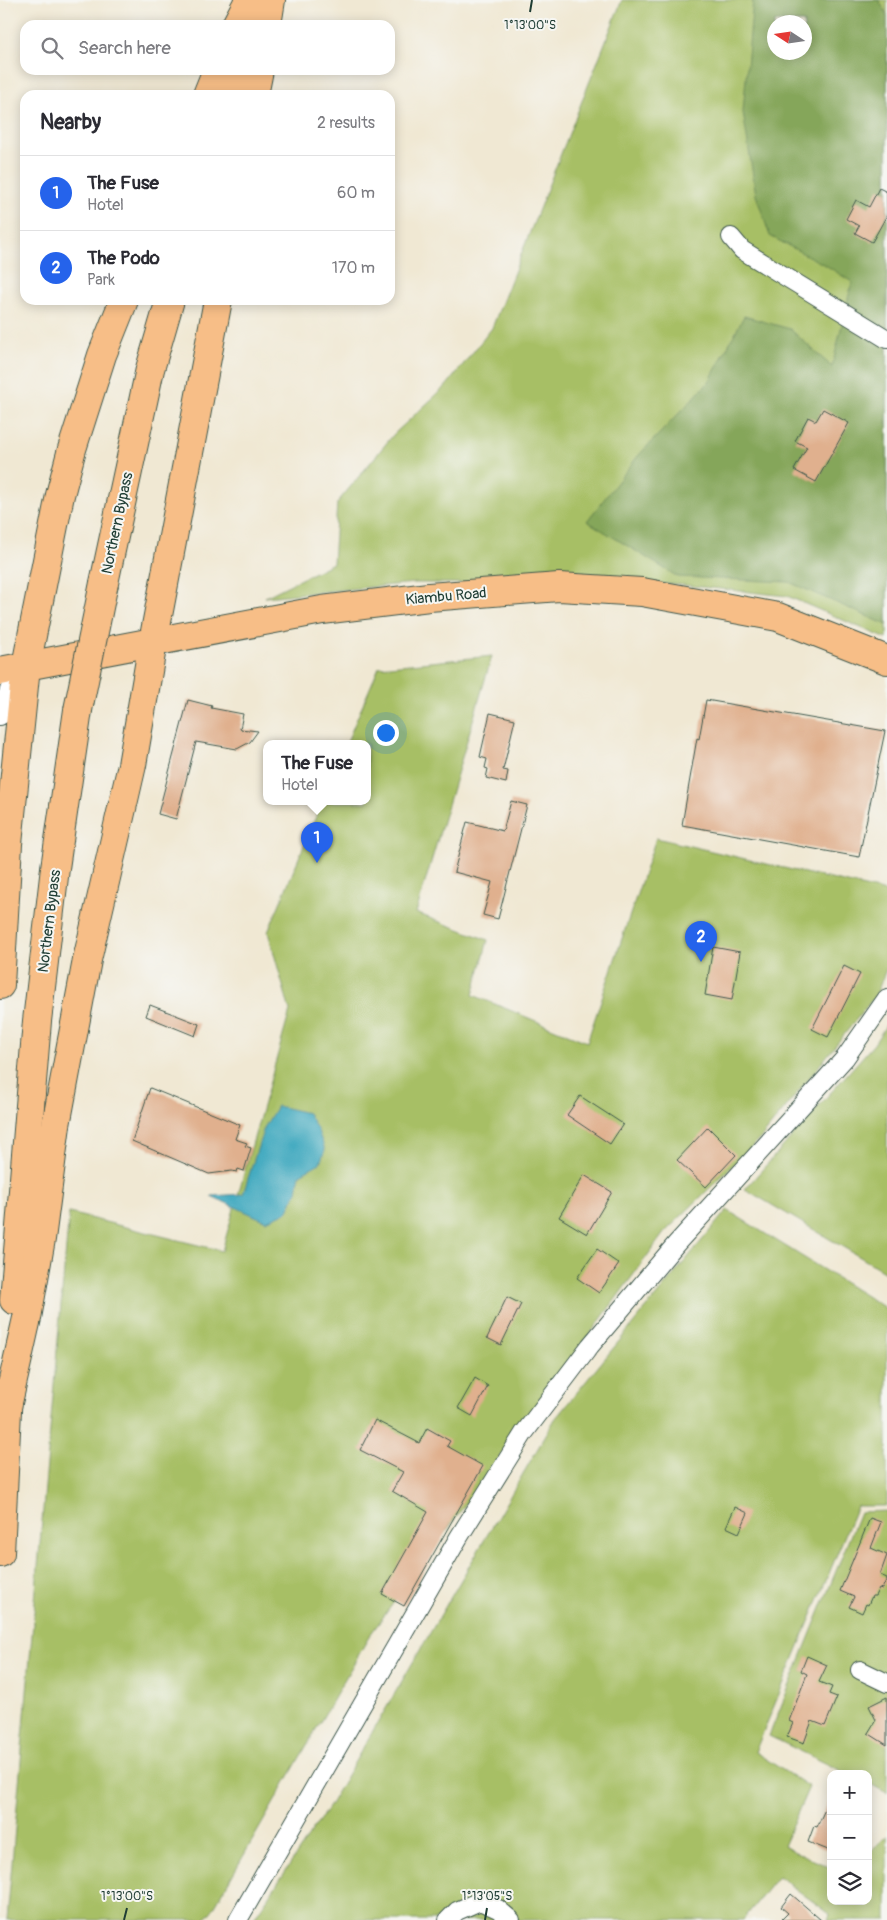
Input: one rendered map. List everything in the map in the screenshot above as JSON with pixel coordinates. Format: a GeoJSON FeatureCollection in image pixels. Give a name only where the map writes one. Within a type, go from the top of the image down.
{"type":"FeatureCollection","features":[{"type":"Feature","properties":{"kind":"main road"},"geometry":{"type":"LineString","coordinates":[[239,20],[249,0]]}},
{"type":"Feature","properties":{"kind":"main road"},"geometry":{"type":"LineString","coordinates":[[253,20],[259,0]]}},
{"type":"Feature","properties":{"kind":"main road"},"geometry":{"type":"LineString","coordinates":[[268,20],[271,0]]}},
{"type":"Feature","properties":{"kind":"main road"},"geometry":{"type":"LineString","coordinates":[[209,90],[215,75]]}},
{"type":"Feature","properties":{"kind":"main road"},"geometry":{"type":"LineString","coordinates":[[232,90],[237,75]]}},
{"type":"Feature","properties":{"kind":"main road"},"geometry":{"type":"LineString","coordinates":[[255,90],[258,75]]}},
{"type":"Feature","properties":{"kind":"main road"},"geometry":{"type":"LineString","coordinates":[[0,985],[8,844],[14,668],[72,449],[102,355],[122,305]]}},
{"type":"Feature","properties":{"kind":"main road","name":"Northern Bypass"},"geometry":{"type":"LineString","coordinates":[[0,1553],[12,1321],[37,1021],[56,858],[78,710],[150,369],[169,305]]}},
{"type":"Feature","properties":{"kind":"main road"},"geometry":{"type":"LineString","coordinates":[[8,1407],[41,1239],[56,1125],[87,960],[132,765],[153,642],[217,305]]}},
{"type":"Feature","properties":{"kind":"main road","name":"Kiambu Road"},"geometry":{"type":"LineString","coordinates":[[14,668],[322,610],[429,597],[560,587],[642,592],[778,617],[887,660]]}},
{"type":"Feature","properties":{"kind":"street"},"geometry":{"type":"LineString","coordinates":[[731,237],[742,250],[887,339]]}},
{"type":"Feature","properties":{"kind":"street"},"geometry":{"type":"LineString","coordinates":[[0,716],[14,668]]}},
{"type":"Feature","properties":{"kind":"street"},"geometry":{"type":"LineString","coordinates":[[238,1920],[459,1537],[524,1432],[590,1346],[676,1244],[845,1058],[887,998]]}},
{"type":"Feature","properties":{"kind":"street"},"geometry":{"type":"LineString","coordinates":[[860,1670],[887,1683]]}},
{"type":"Feature","properties":{"kind":"street"},"geometry":{"type":"LineString","coordinates":[[448,1920],[456,1911],[480,1902],[498,1909],[511,1920]]}},
{"type":"Feature","properties":{"kind":"green space"},"geometry":{"type":"Polygon","coordinates":[[[622,0],[887,0],[887,639],[787,596],[673,584],[415,583],[265,597],[333,563],[337,503],[394,434],[447,385],[492,328],[622,0]]]}},
{"type":"Feature","properties":{"kind":"green space"},"geometry":{"type":"Polygon","coordinates":[[[753,0],[879,0],[887,15],[887,625],[789,582],[678,577],[587,521],[638,456],[709,382],[744,316],[790,329],[832,367],[852,282],[827,266],[770,236],[756,195],[743,112],[753,0]]]}},
{"type":"Feature","properties":{"kind":"green space"},"geometry":{"type":"Polygon","coordinates":[[[492,656],[416,913],[488,940],[473,995],[587,1042],[656,838],[886,892],[887,967],[876,995],[762,1137],[664,1233],[370,1635],[213,1909],[204,1920],[7,1920],[69,1213],[222,1251],[290,1011],[268,932],[321,805],[371,805],[371,740],[348,740],[379,667],[492,656]]]}},
{"type":"Feature","properties":{"kind":"green space"},"geometry":{"type":"Polygon","coordinates":[[[887,1024],[887,1273],[745,1189],[874,1044],[887,1024]]]}},
{"type":"Feature","properties":{"kind":"green space"},"geometry":{"type":"Polygon","coordinates":[[[727,1210],[887,1309],[887,1506],[857,1506],[755,1752],[809,1787],[783,1846],[827,1866],[827,1905],[872,1905],[872,1850],[887,1835],[887,1920],[828,1920],[830,1914],[778,1876],[743,1920],[253,1920],[329,1806],[555,1419],[727,1210]]]}},
{"type":"Feature","properties":{"kind":"green space"},"geometry":{"type":"Polygon","coordinates":[[[887,1511],[887,1793],[872,1785],[872,1770],[840,1770],[769,1736],[860,1512],[887,1511]]]}},
{"type":"Feature","properties":{"kind":"water"},"geometry":{"type":"Polygon","coordinates":[[[277,1106],[308,1113],[318,1131],[325,1150],[320,1163],[300,1174],[297,1191],[287,1212],[266,1221],[211,1196],[243,1194],[264,1128],[277,1106]]]}},
{"type":"Feature","properties":{"kind":"building"},"geometry":{"type":"Polygon","coordinates":[[[879,188],[887,192],[887,215],[872,242],[855,233],[859,226],[846,219],[856,200],[869,207],[879,188]]]}},
{"type":"Feature","properties":{"kind":"building"},"geometry":{"type":"Polygon","coordinates":[[[823,409],[849,423],[816,482],[794,470],[807,447],[795,441],[808,417],[816,421],[823,409]]]}},
{"type":"Feature","properties":{"kind":"building"},"geometry":{"type":"Polygon","coordinates":[[[188,700],[212,706],[211,708],[243,714],[240,729],[258,731],[250,742],[237,749],[196,742],[176,819],[158,814],[188,700]]]}},
{"type":"Feature","properties":{"kind":"building"},"geometry":{"type":"Polygon","coordinates":[[[706,700],[885,731],[859,857],[682,825],[697,738],[699,739],[706,700]]]}},
{"type":"Feature","properties":{"kind":"building"},"geometry":{"type":"Polygon","coordinates":[[[490,713],[515,719],[503,770],[508,771],[506,783],[486,778],[488,769],[485,768],[487,759],[480,757],[490,713]]]}},
{"type":"Feature","properties":{"kind":"building"},"geometry":{"type":"Polygon","coordinates":[[[511,801],[527,805],[498,919],[483,915],[492,882],[454,872],[467,822],[503,831],[511,801]]]}},
{"type":"Feature","properties":{"kind":"building"},"geometry":{"type":"Polygon","coordinates":[[[713,947],[740,952],[732,1000],[705,995],[713,947]]]}},
{"type":"Feature","properties":{"kind":"building"},"geometry":{"type":"Polygon","coordinates":[[[844,966],[860,974],[828,1037],[812,1029],[844,966]]]}},
{"type":"Feature","properties":{"kind":"building"},"geometry":{"type":"Polygon","coordinates":[[[150,1005],[199,1024],[195,1036],[146,1016],[150,1005]]]}},
{"type":"Feature","properties":{"kind":"building"},"geometry":{"type":"Polygon","coordinates":[[[150,1088],[240,1125],[235,1139],[247,1143],[245,1146],[251,1148],[244,1171],[238,1169],[237,1172],[209,1174],[132,1141],[150,1088]]]}},
{"type":"Feature","properties":{"kind":"building"},"geometry":{"type":"Polygon","coordinates":[[[580,1096],[623,1124],[610,1144],[567,1115],[580,1096]]]}},
{"type":"Feature","properties":{"kind":"building"},"geometry":{"type":"Polygon","coordinates":[[[708,1127],[736,1155],[706,1187],[677,1160],[708,1127]]]}},
{"type":"Feature","properties":{"kind":"building"},"geometry":{"type":"Polygon","coordinates":[[[584,1175],[612,1192],[587,1234],[559,1217],[584,1175]]]}},
{"type":"Feature","properties":{"kind":"building"},"geometry":{"type":"Polygon","coordinates":[[[597,1249],[619,1264],[599,1293],[577,1278],[597,1249]]]}},
{"type":"Feature","properties":{"kind":"building"},"geometry":{"type":"Polygon","coordinates":[[[507,1297],[521,1304],[501,1345],[487,1338],[507,1297]]]}},
{"type":"Feature","properties":{"kind":"building"},"geometry":{"type":"Polygon","coordinates":[[[475,1378],[488,1386],[472,1416],[458,1408],[475,1378]]]}},
{"type":"Feature","properties":{"kind":"building"},"geometry":{"type":"Polygon","coordinates":[[[375,1420],[419,1443],[427,1428],[450,1441],[447,1446],[483,1466],[404,1606],[382,1594],[428,1512],[392,1491],[403,1472],[360,1450],[375,1420]]]}},
{"type":"Feature","properties":{"kind":"building"},"geometry":{"type":"Polygon","coordinates":[[[735,1507],[748,1513],[739,1533],[726,1527],[735,1507]]]}},
{"type":"Feature","properties":{"kind":"building"},"geometry":{"type":"Polygon","coordinates":[[[870,1518],[881,1522],[871,1548],[887,1555],[880,1575],[887,1578],[882,1589],[879,1588],[875,1596],[872,1596],[862,1613],[849,1607],[854,1597],[840,1591],[870,1518]]]}},
{"type":"Feature","properties":{"kind":"building"},"geometry":{"type":"Polygon","coordinates":[[[807,1656],[827,1665],[819,1682],[832,1687],[829,1694],[837,1697],[825,1726],[812,1721],[804,1743],[787,1737],[793,1723],[789,1721],[807,1674],[801,1671],[807,1656]]]}},
{"type":"Feature","properties":{"kind":"building"},"geometry":{"type":"Polygon","coordinates":[[[887,1697],[887,1745],[868,1733],[876,1720],[869,1706],[887,1697]]]}},
{"type":"Feature","properties":{"kind":"building"},"geometry":{"type":"Polygon","coordinates":[[[827,1805],[827,1850],[808,1842],[814,1826],[817,1827],[827,1805]]]}},
{"type":"Feature","properties":{"kind":"building"},"geometry":{"type":"Polygon","coordinates":[[[791,1894],[821,1920],[781,1920],[788,1913],[781,1907],[791,1894]]]}},
{"type":"Feature","properties":{"kind":"place","name":"The Fuse"},"geometry":{"type":"Point","coordinates":[317,863]}},
{"type":"Feature","properties":{"kind":"place","name":"The Podo"},"geometry":{"type":"Point","coordinates":[701,962]}}]}
